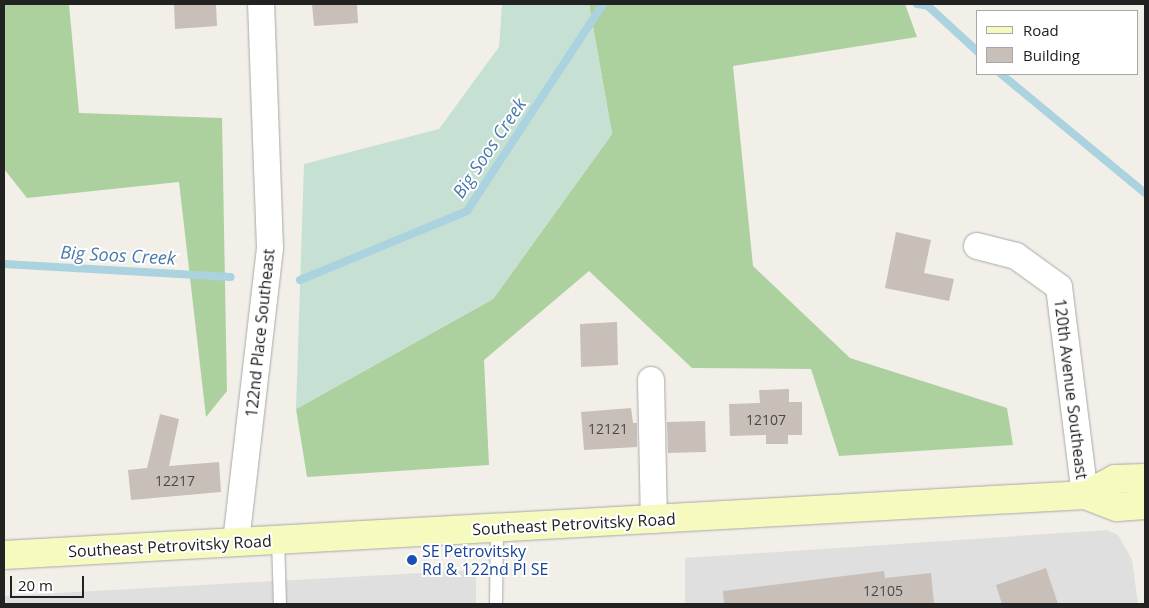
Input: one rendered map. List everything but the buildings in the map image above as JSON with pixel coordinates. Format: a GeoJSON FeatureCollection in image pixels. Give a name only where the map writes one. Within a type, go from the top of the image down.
{"type":"FeatureCollection","features":[{"type":"Feature","properties":{"kind":"main road","name":"Southeast Petrovitsky Road"},"geometry":{"type":"LineString","coordinates":[[1085,495],[1114,479],[1145,478]]}},
{"type":"Feature","properties":{"kind":"main road","name":"Southeast Petrovitsky Road"},"geometry":{"type":"LineString","coordinates":[[4,555],[1085,495],[1117,507],[1145,505]]}},
{"type":"Feature","properties":{"kind":"street","name":"122nd Place Southeast"},"geometry":{"type":"LineString","coordinates":[[236,542],[270,248],[261,4]]}},
{"type":"Feature","properties":{"kind":"street","name":"120th Avenue Southeast"},"geometry":{"type":"LineString","coordinates":[[977,246],[1016,256],[1058,287],[1085,495]]}},
{"type":"Feature","properties":{"kind":"street"},"geometry":{"type":"LineString","coordinates":[[651,380],[654,520]]}},
{"type":"Feature","properties":{"kind":"lane"},"geometry":{"type":"LineString","coordinates":[[496,604],[497,528]]}},
{"type":"Feature","properties":{"kind":"lane"},"geometry":{"type":"LineString","coordinates":[[278,540],[280,604]]}},
{"type":"Feature","properties":{"kind":"shaded area"},"geometry":{"type":"Polygon","coordinates":[[[1107,530],[1118,535],[1132,560],[1138,604],[685,604],[685,558],[1107,530]]]}},
{"type":"Feature","properties":{"kind":"shaded area"},"geometry":{"type":"Polygon","coordinates":[[[476,570],[476,604],[4,604],[4,596],[476,570]]]}},
{"type":"Feature","properties":{"kind":"green space"},"geometry":{"type":"Polygon","coordinates":[[[4,4],[69,4],[79,113],[222,118],[227,391],[206,417],[179,182],[27,198],[4,169],[4,4]]]}},
{"type":"Feature","properties":{"kind":"green space"},"geometry":{"type":"Polygon","coordinates":[[[502,4],[589,4],[612,134],[493,299],[296,409],[304,164],[439,129],[499,47],[502,4]]]}},
{"type":"Feature","properties":{"kind":"green space"},"geometry":{"type":"Polygon","coordinates":[[[589,4],[905,4],[917,37],[733,66],[753,266],[850,358],[1007,408],[1013,445],[839,456],[811,369],[692,368],[589,271],[484,360],[489,465],[307,477],[296,409],[493,299],[612,134],[589,4]]]}},
{"type":"Feature","properties":{"kind":"waterway","name":"Big Soos Creek"},"geometry":{"type":"LineString","coordinates":[[300,280],[467,211],[603,4]]}},
{"type":"Feature","properties":{"kind":"waterway","name":"Big Soos Creek"},"geometry":{"type":"LineString","coordinates":[[917,4],[928,6],[976,50]]}},
{"type":"Feature","properties":{"kind":"waterway","name":"Big Soos Creek"},"geometry":{"type":"LineString","coordinates":[[1002,75],[1145,193]]}},
{"type":"Feature","properties":{"kind":"waterway","name":"Big Soos Creek"},"geometry":{"type":"LineString","coordinates":[[4,264],[231,277]]}},
{"type":"Feature","properties":{"kind":"place","name":"SE Petrovitsky Rd & 122nd Pl SE"},"geometry":{"type":"Point","coordinates":[412,560]}}]}
